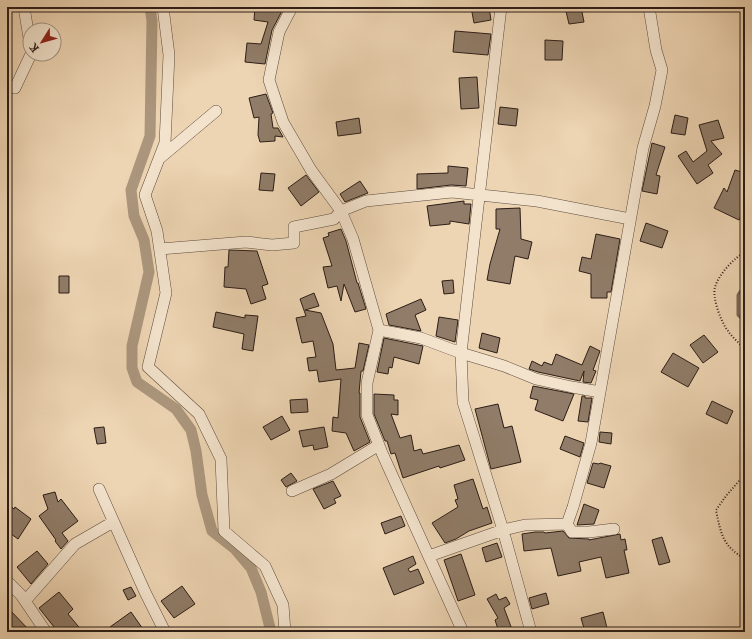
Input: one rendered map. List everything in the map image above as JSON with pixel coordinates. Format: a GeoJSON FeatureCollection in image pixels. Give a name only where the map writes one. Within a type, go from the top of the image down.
{"type":"FeatureCollection","features":[{"type":"Feature","properties":{"kind":"street"},"geometry":{"type":"LineString","coordinates":[[24,7],[26,22]]}},
{"type":"Feature","properties":{"kind":"street"},"geometry":{"type":"LineString","coordinates":[[163,7],[169,55],[165,143],[145,195],[157,231],[166,293],[148,367],[199,414],[221,459],[224,531],[265,566],[283,605],[285,632]]}},
{"type":"Feature","properties":{"kind":"street"},"geometry":{"type":"LineString","coordinates":[[292,7],[278,32],[269,80],[283,122],[311,170],[341,210],[353,239],[378,330],[367,383],[367,415],[463,632]]}},
{"type":"Feature","properties":{"kind":"street"},"geometry":{"type":"LineString","coordinates":[[501,7],[462,353],[463,402],[503,530],[531,632]]}},
{"type":"Feature","properties":{"kind":"street"},"geometry":{"type":"LineString","coordinates":[[567,524],[591,443],[643,148],[655,106],[662,70],[656,50],[649,7]]}},
{"type":"Feature","properties":{"kind":"street"},"geometry":{"type":"LineString","coordinates":[[15,88],[27,62]]}},
{"type":"Feature","properties":{"kind":"street"},"geometry":{"type":"LineString","coordinates":[[159,158],[216,111]]}},
{"type":"Feature","properties":{"kind":"street"},"geometry":{"type":"LineString","coordinates":[[160,249],[246,242],[272,245],[294,244],[294,227],[334,219],[341,210],[366,201],[452,192],[538,202],[630,219]]}},
{"type":"Feature","properties":{"kind":"street"},"geometry":{"type":"LineString","coordinates":[[378,330],[421,338],[504,366],[536,379],[600,392]]}},
{"type":"Feature","properties":{"kind":"street"},"geometry":{"type":"LineString","coordinates":[[292,491],[331,474],[379,445]]}},
{"type":"Feature","properties":{"kind":"street"},"geometry":{"type":"LineString","coordinates":[[99,489],[145,592],[165,632]]}},
{"type":"Feature","properties":{"kind":"street"},"geometry":{"type":"LineString","coordinates":[[25,601],[76,544],[114,522]]}},
{"type":"Feature","properties":{"kind":"street"},"geometry":{"type":"LineString","coordinates":[[430,556],[503,530],[525,525],[567,524]]}},
{"type":"Feature","properties":{"kind":"street"},"geometry":{"type":"LineString","coordinates":[[567,524],[572,532],[589,532],[614,529]]}},
{"type":"Feature","properties":{"kind":"street"},"geometry":{"type":"LineString","coordinates":[[7,581],[21,595],[46,632]]}},
{"type":"Feature","properties":{"kind":"path"},"geometry":{"type":"LineString","coordinates":[[745,252],[734,259],[724,271],[715,287],[716,302],[720,318],[728,331],[745,349]]}},
{"type":"Feature","properties":{"kind":"path"},"geometry":{"type":"LineString","coordinates":[[745,474],[716,510],[722,538],[734,552],[745,560]]}},
{"type":"Feature","properties":{"kind":"building"},"geometry":{"type":"Polygon","coordinates":[[[255,7],[281,7],[281,13],[272,30],[265,64],[245,62],[247,43],[261,44],[268,22],[254,20],[255,7]]]}},
{"type":"Feature","properties":{"kind":"building"},"geometry":{"type":"Polygon","coordinates":[[[471,7],[489,7],[491,20],[474,23],[471,7]]]}},
{"type":"Feature","properties":{"kind":"building"},"geometry":{"type":"Polygon","coordinates":[[[565,7],[581,7],[584,22],[569,24],[565,7]]]}},
{"type":"Feature","properties":{"kind":"building"},"geometry":{"type":"Polygon","coordinates":[[[455,31],[491,34],[488,55],[453,52],[455,31]]]}},
{"type":"Feature","properties":{"kind":"building"},"geometry":{"type":"Polygon","coordinates":[[[545,40],[563,41],[562,60],[545,60],[545,40]]]}},
{"type":"Feature","properties":{"kind":"building"},"geometry":{"type":"Polygon","coordinates":[[[477,77],[479,108],[461,109],[459,78],[477,77]]]}},
{"type":"Feature","properties":{"kind":"building"},"geometry":{"type":"Polygon","coordinates":[[[266,94],[273,113],[271,114],[273,128],[278,128],[283,137],[275,136],[275,141],[260,142],[258,135],[259,117],[254,118],[249,98],[266,94]]]}},
{"type":"Feature","properties":{"kind":"building"},"geometry":{"type":"Polygon","coordinates":[[[500,107],[518,109],[516,126],[498,124],[500,107]]]}},
{"type":"Feature","properties":{"kind":"building"},"geometry":{"type":"Polygon","coordinates":[[[675,115],[688,118],[685,135],[671,133],[675,115]]]}},
{"type":"Feature","properties":{"kind":"building"},"geometry":{"type":"Polygon","coordinates":[[[359,118],[361,133],[338,136],[336,122],[359,118]]]}},
{"type":"Feature","properties":{"kind":"building"},"geometry":{"type":"Polygon","coordinates":[[[718,120],[724,138],[711,141],[722,154],[708,165],[713,173],[697,184],[678,156],[686,151],[693,162],[707,151],[699,125],[718,120]]]}},
{"type":"Feature","properties":{"kind":"building"},"geometry":{"type":"Polygon","coordinates":[[[652,143],[665,147],[656,175],[660,176],[657,194],[642,191],[652,143]]]}},
{"type":"Feature","properties":{"kind":"building"},"geometry":{"type":"Polygon","coordinates":[[[448,166],[468,168],[466,186],[451,185],[417,189],[417,174],[448,173],[448,166]]]}},
{"type":"Feature","properties":{"kind":"building"},"geometry":{"type":"Polygon","coordinates":[[[735,170],[745,173],[745,208],[739,220],[714,208],[724,188],[727,192],[735,170]]]}},
{"type":"Feature","properties":{"kind":"building"},"geometry":{"type":"Polygon","coordinates":[[[261,173],[275,174],[273,191],[259,190],[261,173]]]}},
{"type":"Feature","properties":{"kind":"building"},"geometry":{"type":"Polygon","coordinates":[[[306,175],[319,192],[301,206],[288,188],[306,175]]]}},
{"type":"Feature","properties":{"kind":"building"},"geometry":{"type":"Polygon","coordinates":[[[360,181],[368,193],[345,202],[340,194],[360,181]]]}},
{"type":"Feature","properties":{"kind":"building"},"geometry":{"type":"Polygon","coordinates":[[[464,201],[464,204],[471,204],[469,224],[450,221],[450,224],[430,226],[427,206],[464,201]]]}},
{"type":"Feature","properties":{"kind":"building"},"geometry":{"type":"Polygon","coordinates":[[[520,208],[521,239],[532,242],[528,259],[515,256],[510,284],[487,280],[500,229],[496,229],[496,209],[520,208]]]}},
{"type":"Feature","properties":{"kind":"building"},"geometry":{"type":"Polygon","coordinates":[[[646,223],[668,231],[662,248],[640,241],[646,223]]]}},
{"type":"Feature","properties":{"kind":"building"},"geometry":{"type":"Polygon","coordinates":[[[341,229],[366,309],[355,312],[344,284],[341,301],[337,286],[328,288],[323,267],[332,266],[323,238],[329,236],[328,233],[341,229]]]}},
{"type":"Feature","properties":{"kind":"building"},"geometry":{"type":"Polygon","coordinates":[[[596,234],[620,239],[611,292],[607,292],[607,298],[591,298],[591,274],[579,271],[582,257],[591,259],[596,234]]]}},
{"type":"Feature","properties":{"kind":"building"},"geometry":{"type":"Polygon","coordinates":[[[229,250],[257,251],[268,284],[262,286],[266,299],[251,304],[246,289],[224,287],[225,267],[228,267],[229,250]]]}},
{"type":"Feature","properties":{"kind":"building"},"geometry":{"type":"Polygon","coordinates":[[[59,276],[69,276],[69,293],[59,293],[59,276]]]}},
{"type":"Feature","properties":{"kind":"building"},"geometry":{"type":"Polygon","coordinates":[[[453,280],[454,293],[444,294],[442,281],[453,280]]]}},
{"type":"Feature","properties":{"kind":"building"},"geometry":{"type":"Polygon","coordinates":[[[314,293],[319,306],[305,310],[321,313],[333,344],[336,370],[355,368],[359,343],[369,345],[363,371],[361,371],[359,393],[360,417],[370,442],[354,451],[346,433],[332,431],[333,417],[338,418],[341,379],[319,382],[317,370],[309,371],[307,358],[316,357],[313,341],[302,343],[296,318],[306,316],[300,299],[314,293]]]}},
{"type":"Feature","properties":{"kind":"building"},"geometry":{"type":"Polygon","coordinates":[[[421,299],[426,310],[415,315],[421,331],[389,325],[386,314],[421,299]]]}},
{"type":"Feature","properties":{"kind":"building"},"geometry":{"type":"Polygon","coordinates":[[[216,312],[245,318],[245,315],[258,316],[253,351],[242,349],[244,334],[213,327],[216,312]]]}},
{"type":"Feature","properties":{"kind":"building"},"geometry":{"type":"Polygon","coordinates":[[[439,317],[458,320],[455,342],[436,336],[439,317]]]}},
{"type":"Feature","properties":{"kind":"building"},"geometry":{"type":"Polygon","coordinates":[[[482,333],[500,338],[497,353],[479,348],[482,333]]]}},
{"type":"Feature","properties":{"kind":"building"},"geometry":{"type":"Polygon","coordinates":[[[704,335],[718,352],[703,363],[690,345],[704,335]]]}},
{"type":"Feature","properties":{"kind":"building"},"geometry":{"type":"Polygon","coordinates":[[[384,338],[423,346],[419,364],[394,357],[392,368],[389,367],[388,374],[377,372],[384,338]]]}},
{"type":"Feature","properties":{"kind":"building"},"geometry":{"type":"Polygon","coordinates":[[[590,346],[600,351],[593,370],[596,371],[591,383],[583,382],[584,371],[580,381],[529,369],[532,361],[542,366],[544,362],[552,365],[556,354],[582,365],[590,346]]]}},
{"type":"Feature","properties":{"kind":"building"},"geometry":{"type":"Polygon","coordinates":[[[673,353],[699,368],[688,387],[661,372],[673,353]]]}},
{"type":"Feature","properties":{"kind":"building"},"geometry":{"type":"Polygon","coordinates":[[[533,386],[574,394],[563,421],[535,410],[538,400],[530,398],[533,386]]]}},
{"type":"Feature","properties":{"kind":"building"},"geometry":{"type":"Polygon","coordinates":[[[374,394],[394,395],[394,400],[398,400],[398,415],[391,414],[400,438],[411,435],[414,451],[421,449],[423,454],[459,445],[465,460],[440,468],[439,466],[403,478],[395,453],[391,454],[387,441],[385,441],[374,414],[374,394]]]}},
{"type":"Feature","properties":{"kind":"building"},"geometry":{"type":"Polygon","coordinates":[[[582,396],[585,396],[585,398],[592,398],[588,422],[578,421],[582,396]]]}},
{"type":"Feature","properties":{"kind":"building"},"geometry":{"type":"Polygon","coordinates":[[[307,399],[308,412],[291,413],[290,400],[307,399]]]}},
{"type":"Feature","properties":{"kind":"building"},"geometry":{"type":"Polygon","coordinates":[[[712,401],[733,411],[727,424],[706,414],[712,401]]]}},
{"type":"Feature","properties":{"kind":"building"},"geometry":{"type":"Polygon","coordinates":[[[498,404],[504,428],[512,426],[521,462],[491,469],[475,409],[498,404]]]}},
{"type":"Feature","properties":{"kind":"building"},"geometry":{"type":"Polygon","coordinates":[[[282,416],[290,430],[271,440],[263,427],[282,416]]]}},
{"type":"Feature","properties":{"kind":"building"},"geometry":{"type":"Polygon","coordinates":[[[104,427],[106,443],[97,444],[94,428],[104,427]]]}},
{"type":"Feature","properties":{"kind":"building"},"geometry":{"type":"Polygon","coordinates":[[[324,427],[328,447],[314,450],[313,445],[303,447],[299,431],[324,427]]]}},
{"type":"Feature","properties":{"kind":"building"},"geometry":{"type":"Polygon","coordinates":[[[600,432],[612,433],[611,444],[599,442],[600,432]]]}},
{"type":"Feature","properties":{"kind":"building"},"geometry":{"type":"Polygon","coordinates":[[[565,436],[584,443],[580,457],[560,449],[565,436]]]}},
{"type":"Feature","properties":{"kind":"building"},"geometry":{"type":"Polygon","coordinates":[[[593,463],[611,466],[604,488],[587,483],[593,463]]]}},
{"type":"Feature","properties":{"kind":"building"},"geometry":{"type":"Polygon","coordinates":[[[291,473],[297,481],[286,487],[281,480],[291,473]]]}},
{"type":"Feature","properties":{"kind":"building"},"geometry":{"type":"Polygon","coordinates":[[[473,479],[483,509],[487,507],[492,523],[469,531],[456,539],[445,543],[432,523],[458,507],[455,500],[458,499],[454,485],[473,479]]]}},
{"type":"Feature","properties":{"kind":"building"},"geometry":{"type":"Polygon","coordinates":[[[333,481],[341,496],[334,499],[336,503],[324,509],[313,489],[333,481]]]}},
{"type":"Feature","properties":{"kind":"building"},"geometry":{"type":"Polygon","coordinates":[[[55,492],[58,502],[61,499],[78,521],[62,533],[68,541],[61,549],[39,516],[48,509],[43,495],[55,492]]]}},
{"type":"Feature","properties":{"kind":"building"},"geometry":{"type":"Polygon","coordinates":[[[7,504],[14,509],[15,507],[31,519],[18,539],[7,531],[7,504]]]}},
{"type":"Feature","properties":{"kind":"building"},"geometry":{"type":"Polygon","coordinates":[[[584,504],[599,510],[594,524],[577,525],[584,504]]]}},
{"type":"Feature","properties":{"kind":"building"},"geometry":{"type":"Polygon","coordinates":[[[401,516],[405,526],[385,534],[381,523],[401,516]]]}},
{"type":"Feature","properties":{"kind":"building"},"geometry":{"type":"Polygon","coordinates":[[[563,531],[569,538],[589,540],[620,534],[621,540],[625,539],[627,550],[624,550],[629,573],[606,578],[601,557],[579,562],[581,571],[558,576],[551,548],[524,551],[522,534],[563,531]]]}},
{"type":"Feature","properties":{"kind":"building"},"geometry":{"type":"Polygon","coordinates":[[[662,537],[670,562],[659,565],[652,540],[662,537]]]}},
{"type":"Feature","properties":{"kind":"building"},"geometry":{"type":"Polygon","coordinates":[[[497,543],[502,557],[486,562],[482,548],[497,543]]]}},
{"type":"Feature","properties":{"kind":"building"},"geometry":{"type":"Polygon","coordinates":[[[37,551],[48,564],[31,584],[17,567],[37,551]]]}},
{"type":"Feature","properties":{"kind":"building"},"geometry":{"type":"Polygon","coordinates":[[[461,554],[475,595],[458,601],[444,560],[461,554]]]}},
{"type":"Feature","properties":{"kind":"building"},"geometry":{"type":"Polygon","coordinates":[[[413,556],[416,564],[408,569],[410,572],[418,569],[424,583],[394,595],[383,568],[413,556]]]}},
{"type":"Feature","properties":{"kind":"building"},"geometry":{"type":"Polygon","coordinates":[[[182,586],[195,604],[174,618],[161,601],[182,586]]]}},
{"type":"Feature","properties":{"kind":"building"},"geometry":{"type":"Polygon","coordinates":[[[131,587],[136,596],[128,600],[123,590],[131,587]]]}},
{"type":"Feature","properties":{"kind":"building"},"geometry":{"type":"Polygon","coordinates":[[[59,592],[73,609],[68,614],[83,632],[58,632],[39,608],[59,592]]]}},
{"type":"Feature","properties":{"kind":"building"},"geometry":{"type":"Polygon","coordinates":[[[546,593],[549,604],[532,609],[529,598],[546,593]]]}},
{"type":"Feature","properties":{"kind":"building"},"geometry":{"type":"Polygon","coordinates":[[[496,594],[499,600],[506,597],[510,604],[504,608],[513,632],[506,632],[503,627],[498,629],[495,620],[498,618],[487,599],[496,594]]]}},
{"type":"Feature","properties":{"kind":"building"},"geometry":{"type":"Polygon","coordinates":[[[7,607],[31,632],[7,632],[7,607]]]}},
{"type":"Feature","properties":{"kind":"building"},"geometry":{"type":"Polygon","coordinates":[[[131,612],[145,632],[114,632],[110,627],[131,612]]]}},
{"type":"Feature","properties":{"kind":"building"},"geometry":{"type":"Polygon","coordinates":[[[603,612],[608,632],[585,632],[581,618],[603,612]]]}},
{"type":"Feature","properties":{"kind":"waterway"},"geometry":{"type":"LineString","coordinates":[[150,7],[152,21],[150,136],[131,190],[134,216],[144,240],[149,272],[132,346],[132,368],[137,382],[176,409],[191,430],[196,451],[202,495],[212,531],[235,549],[251,568],[261,592],[271,632]]}},
{"type":"Feature","properties":{"kind":"waterway"},"geometry":{"type":"LineString","coordinates":[[745,284],[738,295],[738,315],[745,322]]}},
{"type":"Feature","properties":{"kind":"waterway"},"geometry":{"type":"LineString","coordinates":[[745,507],[741,513],[745,529]]}}]}
